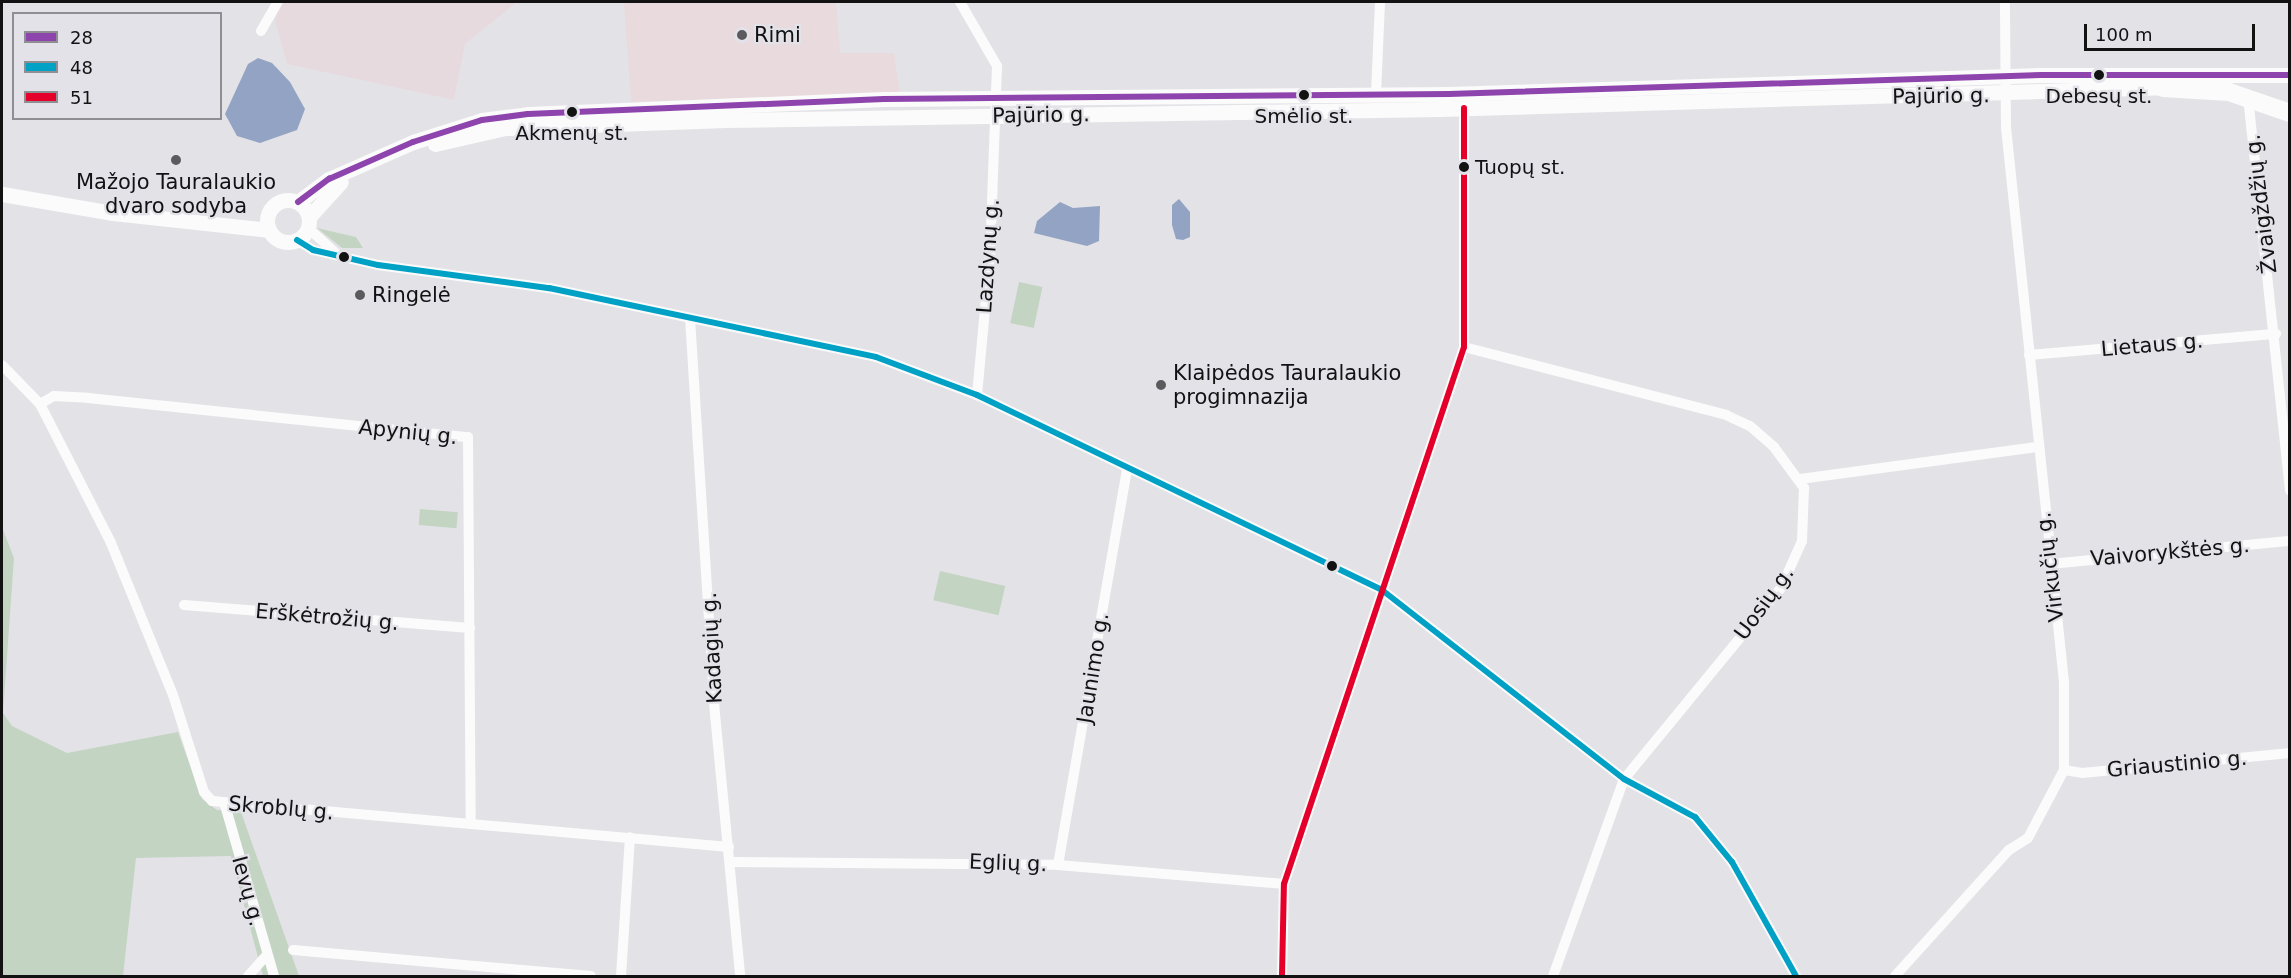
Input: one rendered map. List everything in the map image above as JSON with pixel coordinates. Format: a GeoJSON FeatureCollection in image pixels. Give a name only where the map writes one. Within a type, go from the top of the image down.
{"type":"FeatureCollection","features":[{"type":"Feature","properties":{"kind":"highway"},"geometry":{"type":"LineString","coordinates":[[2163,88],[2248,96],[2289,113]]}},
{"type":"Feature","properties":{"kind":"main road","name":"Pajūrio g."},"geometry":{"type":"LineString","coordinates":[[230,222],[271,210],[285,200],[298,202],[356,166],[482,120],[997,98],[1376,94],[2007,76],[2289,75]]}},
{"type":"Feature","properties":{"kind":"main road","name":"Pajūrio g."},"geometry":{"type":"LineString","coordinates":[[2,194],[183,219],[230,222],[269,230],[278,239],[297,240],[309,222],[345,180],[430,145],[505,128],[2006,94],[2163,88],[2265,76]]}},
{"type":"Feature","properties":{"kind":"main road"},"geometry":{"type":"LineString","coordinates":[[298,202],[309,222]]}},
{"type":"Feature","properties":{"kind":"main road"},"geometry":{"type":"LineString","coordinates":[[269,230],[271,210]]}},
{"type":"Feature","properties":{"kind":"street"},"geometry":{"type":"LineString","coordinates":[[261,30],[278,2]]}},
{"type":"Feature","properties":{"kind":"street","name":"Lazdynų g."},"geometry":{"type":"LineString","coordinates":[[960,2],[993,53],[997,98],[976,395]]}},
{"type":"Feature","properties":{"kind":"street"},"geometry":{"type":"LineString","coordinates":[[1376,94],[1380,2]]}},
{"type":"Feature","properties":{"kind":"street","name":"Virkučių g."},"geometry":{"type":"LineString","coordinates":[[1895,976],[1993,866],[2028,838],[2064,770],[2067,727],[2037,447],[2006,94],[2005,2]]}},
{"type":"Feature","properties":{"kind":"street","name":"Žvaigždžių g."},"geometry":{"type":"LineString","coordinates":[[2248,96],[2276,334],[2289,491]]}},
{"type":"Feature","properties":{"kind":"street"},"geometry":{"type":"LineString","coordinates":[[1282,976],[1284,884],[1464,347],[1464,108]]}},
{"type":"Feature","properties":{"kind":"street"},"geometry":{"type":"LineString","coordinates":[[309,222],[339,255]]}},
{"type":"Feature","properties":{"kind":"street"},"geometry":{"type":"LineString","coordinates":[[297,240],[339,255],[549,288],[876,357],[976,395],[1127,471],[1382,590],[1624,779],[1683,809],[1710,831],[1796,976]]}},
{"type":"Feature","properties":{"kind":"street","name":"Kadagių g."},"geometry":{"type":"LineString","coordinates":[[690,318],[740,976]]}},
{"type":"Feature","properties":{"kind":"street","name":"Lietaus g."},"geometry":{"type":"LineString","coordinates":[[2029,355],[2276,334]]}},
{"type":"Feature","properties":{"kind":"street"},"geometry":{"type":"LineString","coordinates":[[1464,347],[1726,416],[1760,433],[1800,479],[2037,447]]}},
{"type":"Feature","properties":{"kind":"street","name":"Skroblų g."},"geometry":{"type":"LineString","coordinates":[[2,365],[40,404],[131,590],[204,792],[225,805],[471,823],[729,847]]}},
{"type":"Feature","properties":{"kind":"street","name":"Apynių g."},"geometry":{"type":"LineString","coordinates":[[40,404],[54,396],[88,398],[468,437],[471,823]]}},
{"type":"Feature","properties":{"kind":"street","name":"Jaunimo g."},"geometry":{"type":"LineString","coordinates":[[1058,865],[1127,471]]}},
{"type":"Feature","properties":{"kind":"street","name":"Uosių g."},"geometry":{"type":"LineString","coordinates":[[1553,976],[1624,779],[1790,573],[1804,528],[1800,479]]}},
{"type":"Feature","properties":{"kind":"street","name":"Vaivorykštės g."},"geometry":{"type":"LineString","coordinates":[[2050,564],[2289,541]]}},
{"type":"Feature","properties":{"kind":"street","name":"Erškėtrožių g."},"geometry":{"type":"LineString","coordinates":[[184,605],[470,628]]}},
{"type":"Feature","properties":{"kind":"street","name":"Griaustinio g."},"geometry":{"type":"LineString","coordinates":[[2064,770],[2082,773],[2289,753]]}},
{"type":"Feature","properties":{"kind":"street","name":"Ievų g."},"geometry":{"type":"LineString","coordinates":[[225,805],[266,956],[274,976]]}},
{"type":"Feature","properties":{"kind":"street"},"geometry":{"type":"LineString","coordinates":[[621,976],[630,837]]}},
{"type":"Feature","properties":{"kind":"street","name":"Eglių g."},"geometry":{"type":"LineString","coordinates":[[732,862],[1058,865],[1284,884]]}},
{"type":"Feature","properties":{"kind":"street"},"geometry":{"type":"LineString","coordinates":[[293,950],[591,976]]}},
{"type":"Feature","properties":{"kind":"street"},"geometry":{"type":"LineString","coordinates":[[248,976],[266,956]]}},
{"type":"Feature","properties":{"kind":"shaded area"},"geometry":{"type":"Polygon","coordinates":[[[279,2],[517,2],[465,44],[454,100],[287,64],[275,21],[279,2]]]}},
{"type":"Feature","properties":{"kind":"shaded area"},"geometry":{"type":"Polygon","coordinates":[[[628,2],[836,2],[840,53],[894,53],[900,94],[631,102],[624,5],[628,2]]]}},
{"type":"Feature","properties":{"kind":"green space"},"geometry":{"type":"Polygon","coordinates":[[[317,228],[356,237],[363,248],[342,248],[317,228]]]}},
{"type":"Feature","properties":{"kind":"green space"},"geometry":{"type":"Polygon","coordinates":[[[1019,282],[1042,287],[1034,328],[1010,323],[1019,282]]]}},
{"type":"Feature","properties":{"kind":"green space"},"geometry":{"type":"Polygon","coordinates":[[[420,509],[458,512],[456,528],[419,525],[420,509]]]}},
{"type":"Feature","properties":{"kind":"green space"},"geometry":{"type":"Polygon","coordinates":[[[2,527],[14,558],[3,713],[12,726],[67,753],[178,732],[202,799],[217,810],[241,812],[299,976],[263,976],[231,856],[136,858],[123,976],[2,976],[2,527]]]}},
{"type":"Feature","properties":{"kind":"green space"},"geometry":{"type":"Polygon","coordinates":[[[940,571],[1005,586],[999,615],[933,600],[940,571]]]}},
{"type":"Feature","properties":{"kind":"water"},"geometry":{"type":"Polygon","coordinates":[[[258,58],[272,63],[290,82],[305,109],[297,130],[260,143],[237,136],[225,114],[248,64],[258,58]]]}},
{"type":"Feature","properties":{"kind":"water"},"geometry":{"type":"Polygon","coordinates":[[[1179,199],[1190,212],[1190,237],[1183,240],[1176,239],[1172,225],[1172,205],[1179,199]]]}},
{"type":"Feature","properties":{"kind":"water"},"geometry":{"type":"Polygon","coordinates":[[[1060,202],[1073,208],[1100,206],[1099,241],[1087,246],[1034,233],[1037,221],[1060,202]]]}},
{"type":"Feature","properties":{"kind":"transit line","name":"28"},"geometry":{"type":"LineString","coordinates":[[298,202],[329,179],[413,142],[482,120],[528,114],[884,99],[1449,94],[2042,75],[2290,75]]}},
{"type":"Feature","properties":{"kind":"transit line","name":"51"},"geometry":{"type":"LineString","coordinates":[[1282,976],[1284,884],[1464,347],[1464,108]]}},
{"type":"Feature","properties":{"kind":"transit line","name":"48"},"geometry":{"type":"LineString","coordinates":[[297,240],[313,250],[378,265],[549,288],[876,357],[977,395],[1382,590],[1624,779],[1695,817],[1732,862],[1796,976]]}},
{"type":"Feature","properties":{"kind":"place","name":"Rimi"},"geometry":{"type":"Point","coordinates":[742,35]}},
{"type":"Feature","properties":{"kind":"place","name":"Debesų st."},"geometry":{"type":"Point","coordinates":[2099,75]}},
{"type":"Feature","properties":{"kind":"place","name":"Smėlio st."},"geometry":{"type":"Point","coordinates":[1304,95]}},
{"type":"Feature","properties":{"kind":"place","name":"Akmenų st."},"geometry":{"type":"Point","coordinates":[572,112]}},
{"type":"Feature","properties":{"kind":"place","name":"Mažojo Tauralaukio dvaro sodyba"},"geometry":{"type":"Point","coordinates":[176,160]}},
{"type":"Feature","properties":{"kind":"place","name":"Tuopų st."},"geometry":{"type":"Point","coordinates":[1464,167]}},
{"type":"Feature","properties":{"kind":"place","name":"Ringelė"},"geometry":{"type":"Point","coordinates":[360,295]}},
{"type":"Feature","properties":{"kind":"place","name":"Klaipėdos Tauralaukio progimnazija"},"geometry":{"type":"Point","coordinates":[1161,385]}}]}
